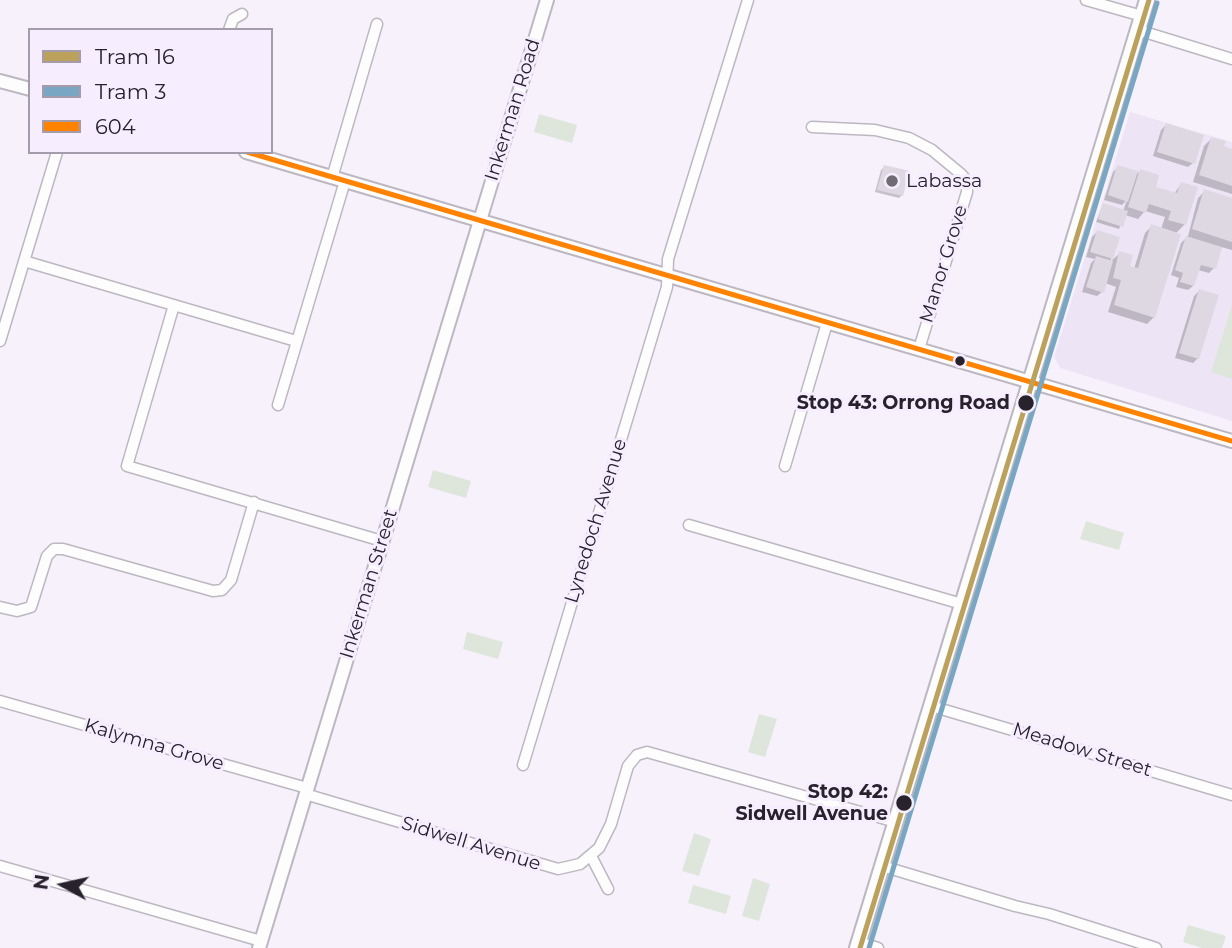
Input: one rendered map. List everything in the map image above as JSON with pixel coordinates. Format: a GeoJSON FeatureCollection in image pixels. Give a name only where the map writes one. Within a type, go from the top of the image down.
{"type":"FeatureCollection","features":[{"type":"Feature","properties":{"kind":"main road"},"geometry":{"type":"LineString","coordinates":[[858,945],[1147,0]]}},
{"type":"Feature","properties":{"kind":"street","name":"Inkerman Road"},"geometry":{"type":"LineString","coordinates":[[479,221],[547,0]]}},
{"type":"Feature","properties":{"kind":"street","name":"Lynedoch Avenue"},"geometry":{"type":"LineString","coordinates":[[523,765],[667,287],[668,259],[748,0]]}},
{"type":"Feature","properties":{"kind":"street"},"geometry":{"type":"LineString","coordinates":[[1086,0],[1232,59]]}},
{"type":"Feature","properties":{"kind":"street"},"geometry":{"type":"LineString","coordinates":[[230,28],[233,19],[242,14]]}},
{"type":"Feature","properties":{"kind":"street"},"geometry":{"type":"LineString","coordinates":[[332,177],[377,24]]}},
{"type":"Feature","properties":{"kind":"street"},"geometry":{"type":"LineString","coordinates":[[0,81],[28,88]]}},
{"type":"Feature","properties":{"kind":"street","name":"Manor Grove"},"geometry":{"type":"LineString","coordinates":[[812,127],[875,130],[909,138],[932,150],[967,181],[967,192],[919,349]]}},
{"type":"Feature","properties":{"kind":"street"},"geometry":{"type":"LineString","coordinates":[[0,341],[56,154]]}},
{"type":"Feature","properties":{"kind":"street"},"geometry":{"type":"LineString","coordinates":[[253,154],[1232,441]]}},
{"type":"Feature","properties":{"kind":"street"},"geometry":{"type":"LineString","coordinates":[[278,405],[345,181]]}},
{"type":"Feature","properties":{"kind":"street","name":"Inkerman Street"},"geometry":{"type":"LineString","coordinates":[[260,944],[479,221]]}},
{"type":"Feature","properties":{"kind":"street"},"geometry":{"type":"LineString","coordinates":[[24,261],[296,341]]}},
{"type":"Feature","properties":{"kind":"street"},"geometry":{"type":"LineString","coordinates":[[174,305],[127,466],[382,541]]}},
{"type":"Feature","properties":{"kind":"street"},"geometry":{"type":"LineString","coordinates":[[786,466],[827,323]]}},
{"type":"Feature","properties":{"kind":"street"},"geometry":{"type":"LineString","coordinates":[[1,611],[17,611],[31,607],[47,556],[51,550],[57,548],[213,591],[222,590],[231,580],[254,502]]}},
{"type":"Feature","properties":{"kind":"street"},"geometry":{"type":"LineString","coordinates":[[689,525],[962,604]]}},
{"type":"Feature","properties":{"kind":"street","name":"Kalymna Grove"},"geometry":{"type":"LineString","coordinates":[[0,701],[306,791]]}},
{"type":"Feature","properties":{"kind":"street","name":"Meadow Street"},"geometry":{"type":"LineString","coordinates":[[931,706],[1232,795]]}},
{"type":"Feature","properties":{"kind":"street"},"geometry":{"type":"LineString","coordinates":[[608,889],[591,856],[608,832],[631,762],[637,755],[647,752],[896,822]]}},
{"type":"Feature","properties":{"kind":"street","name":"Sidwell Avenue"},"geometry":{"type":"LineString","coordinates":[[306,791],[550,868],[573,866],[591,856]]}},
{"type":"Feature","properties":{"kind":"street"},"geometry":{"type":"LineString","coordinates":[[0,866],[260,944]]}},
{"type":"Feature","properties":{"kind":"street"},"geometry":{"type":"LineString","coordinates":[[882,866],[1156,948]]}},
{"type":"Feature","properties":{"kind":"street"},"geometry":{"type":"LineString","coordinates":[[858,945],[878,948]]}},
{"type":"Feature","properties":{"kind":"shaded area"},"geometry":{"type":"Polygon","coordinates":[[[1130,112],[1232,142],[1232,421],[1060,368],[1054,357],[1130,112]]]}},
{"type":"Feature","properties":{"kind":"shaded area"},"geometry":{"type":"Polygon","coordinates":[[[539,114],[577,125],[572,143],[534,132],[539,114]]]}},
{"type":"Feature","properties":{"kind":"shaded area"},"geometry":{"type":"Polygon","coordinates":[[[1232,305],[1232,379],[1211,372],[1232,305]]]}},
{"type":"Feature","properties":{"kind":"shaded area"},"geometry":{"type":"Polygon","coordinates":[[[433,470],[471,481],[466,498],[428,487],[433,470]]]}},
{"type":"Feature","properties":{"kind":"shaded area"},"geometry":{"type":"Polygon","coordinates":[[[1086,521],[1124,533],[1119,550],[1080,539],[1086,521]]]}},
{"type":"Feature","properties":{"kind":"shaded area"},"geometry":{"type":"Polygon","coordinates":[[[467,632],[503,642],[498,659],[463,649],[467,632]]]}},
{"type":"Feature","properties":{"kind":"shaded area"},"geometry":{"type":"Polygon","coordinates":[[[759,714],[777,719],[765,757],[748,752],[759,714]]]}},
{"type":"Feature","properties":{"kind":"shaded area"},"geometry":{"type":"Polygon","coordinates":[[[694,833],[711,839],[699,876],[682,871],[694,833]]]}},
{"type":"Feature","properties":{"kind":"shaded area"},"geometry":{"type":"Polygon","coordinates":[[[753,878],[770,884],[759,921],[742,916],[753,878]]]}},
{"type":"Feature","properties":{"kind":"shaded area"},"geometry":{"type":"Polygon","coordinates":[[[693,885],[731,896],[726,914],[688,903],[693,885]]]}},
{"type":"Feature","properties":{"kind":"shaded area"},"geometry":{"type":"Polygon","coordinates":[[[1188,925],[1226,936],[1222,948],[1202,948],[1183,942],[1188,925]]]}},
{"type":"Feature","properties":{"kind":"building"},"geometry":{"type":"Polygon","coordinates":[[[1166,123],[1204,135],[1195,164],[1157,152],[1166,123]]]}},
{"type":"Feature","properties":{"kind":"building"},"geometry":{"type":"Polygon","coordinates":[[[1211,137],[1226,141],[1224,146],[1232,149],[1232,186],[1199,175],[1211,137]]]}},
{"type":"Feature","properties":{"kind":"building"},"geometry":{"type":"Polygon","coordinates":[[[884,165],[910,171],[903,196],[877,190],[884,165]]]}},
{"type":"Feature","properties":{"kind":"building"},"geometry":{"type":"Polygon","coordinates":[[[1117,165],[1138,171],[1128,202],[1108,195],[1117,165]]]}},
{"type":"Feature","properties":{"kind":"building"},"geometry":{"type":"Polygon","coordinates":[[[1140,169],[1159,175],[1156,187],[1177,193],[1181,182],[1198,187],[1186,225],[1168,220],[1171,211],[1149,204],[1146,213],[1128,207],[1140,169]]]}},
{"type":"Feature","properties":{"kind":"building"},"geometry":{"type":"Polygon","coordinates":[[[1204,189],[1232,198],[1232,242],[1192,229],[1204,189]]]}},
{"type":"Feature","properties":{"kind":"building"},"geometry":{"type":"Polygon","coordinates":[[[1103,203],[1128,211],[1123,227],[1098,219],[1103,203]]]}},
{"type":"Feature","properties":{"kind":"building"},"geometry":{"type":"Polygon","coordinates":[[[1151,224],[1181,234],[1155,318],[1114,305],[1121,280],[1113,278],[1119,251],[1133,255],[1130,266],[1138,268],[1151,224]]]}},
{"type":"Feature","properties":{"kind":"building"},"geometry":{"type":"Polygon","coordinates":[[[1097,230],[1120,237],[1113,259],[1090,252],[1097,230]]]}},
{"type":"Feature","properties":{"kind":"building"},"geometry":{"type":"Polygon","coordinates":[[[1186,236],[1222,247],[1216,269],[1201,265],[1194,286],[1180,282],[1183,273],[1175,270],[1186,236]]]}},
{"type":"Feature","properties":{"kind":"building"},"geometry":{"type":"Polygon","coordinates":[[[1096,256],[1113,261],[1104,293],[1086,287],[1096,256]]]}},
{"type":"Feature","properties":{"kind":"building"},"geometry":{"type":"Polygon","coordinates":[[[1199,289],[1219,295],[1199,359],[1179,353],[1199,289]]]}},
{"type":"Feature","properties":{"kind":"tram line","name":"16"},"geometry":{"type":"LineString","coordinates":[[860,948],[1149,0]]}},
{"type":"Feature","properties":{"kind":"tram line","name":"3"},"geometry":{"type":"LineString","coordinates":[[869,948],[1157,3]]}},
{"type":"Feature","properties":{"kind":"transit line","name":"604"},"geometry":{"type":"LineString","coordinates":[[254,154],[1232,441]]}},
{"type":"Feature","properties":{"kind":"place","name":"Labassa"},"geometry":{"type":"Point","coordinates":[892,181]}},
{"type":"Feature","properties":{"kind":"place","name":"Stop 43: Orrong Road"},"geometry":{"type":"Point","coordinates":[1026,403]}},
{"type":"Feature","properties":{"kind":"place","name":"Stop 42: Sidwell Avenue"},"geometry":{"type":"Point","coordinates":[904,803]}}]}
